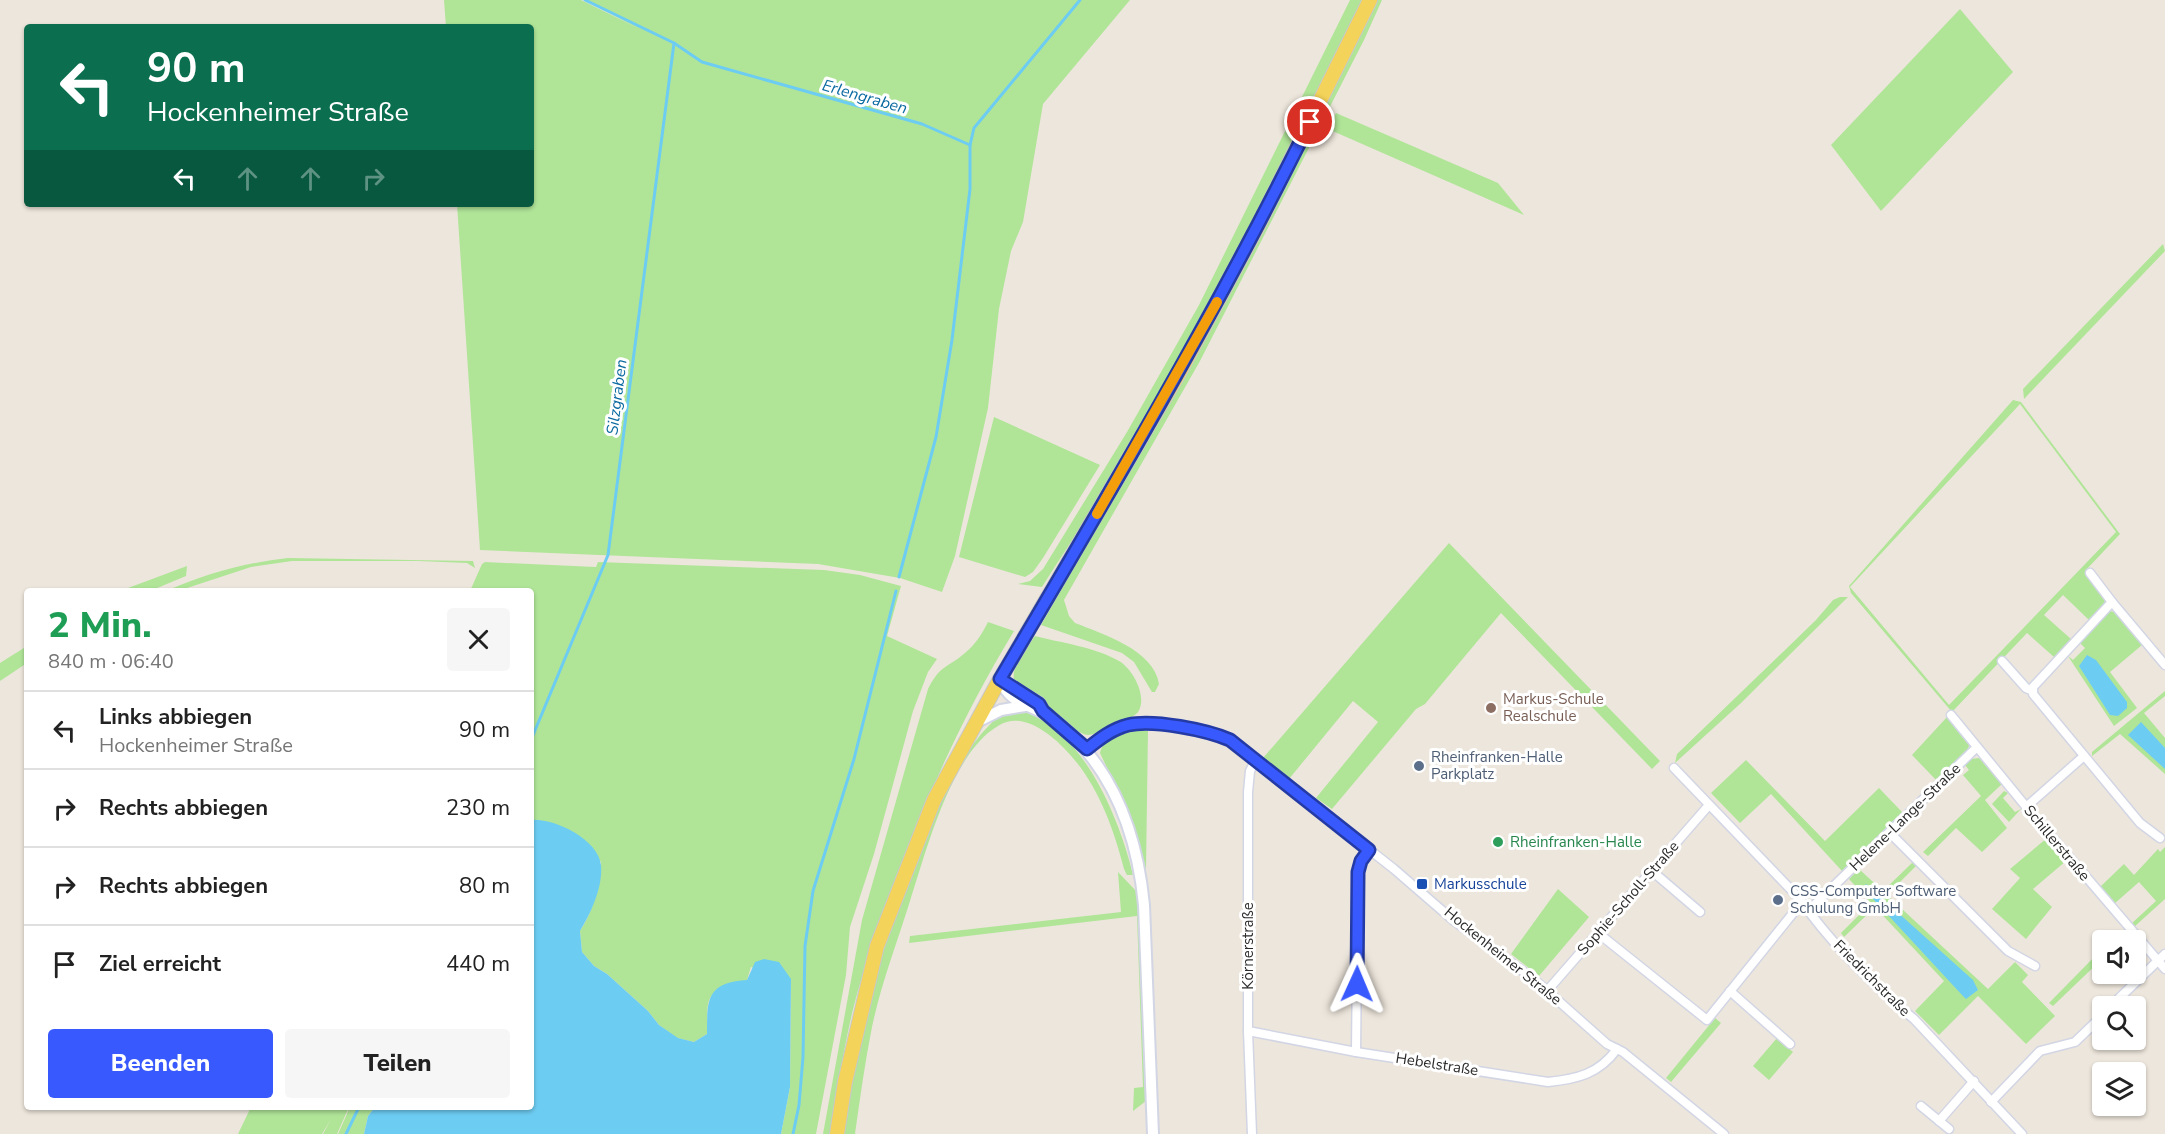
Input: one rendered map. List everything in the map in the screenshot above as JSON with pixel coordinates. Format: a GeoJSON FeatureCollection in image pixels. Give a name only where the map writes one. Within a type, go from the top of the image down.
{"type":"FeatureCollection","features":[{"type":"Feature","properties":{"kind":"main road"},"geometry":{"type":"LineString","coordinates":[[837,1134],[845,1082],[877,946],[934,800],[1000,679],[1179,373],[1259,224],[1370,0]]}},
{"type":"Feature","properties":{"kind":"street"},"geometry":{"type":"LineString","coordinates":[[2090,573],[2165,665]]}},
{"type":"Feature","properties":{"kind":"street"},"geometry":{"type":"LineString","coordinates":[[2033,691],[2033,687],[2112,602]]}},
{"type":"Feature","properties":{"kind":"street"},"geometry":{"type":"LineString","coordinates":[[2002,661],[2026,688],[2033,691],[2140,823],[2160,838]]}},
{"type":"Feature","properties":{"kind":"street"},"geometry":{"type":"LineString","coordinates":[[1000,679],[1005,692],[1025,706],[1043,711]]}},
{"type":"Feature","properties":{"kind":"street"},"geometry":{"type":"LineString","coordinates":[[1000,679],[1039,704],[1043,711],[1087,749],[1114,792],[1128,822],[1141,877],[1153,1134]]}},
{"type":"Feature","properties":{"kind":"street"},"geometry":{"type":"LineString","coordinates":[[976,722],[1011,707],[1025,706]]}},
{"type":"Feature","properties":{"kind":"street","name":"Schillerstraße"},"geometry":{"type":"LineString","coordinates":[[1951,715],[2026,807],[2162,958],[2165,969]]}},
{"type":"Feature","properties":{"kind":"street","name":"Hockenheimer Straße"},"geometry":{"type":"LineString","coordinates":[[1087,749],[1118,729],[1129,725],[1148,724],[1217,735],[1256,759],[1426,895],[1453,920],[1547,991],[1607,1044],[1617,1049],[1724,1134]]}},
{"type":"Feature","properties":{"kind":"street","name":"Helene-Lange-Straße"},"geometry":{"type":"LineString","coordinates":[[1808,911],[1976,748]]}},
{"type":"Feature","properties":{"kind":"street"},"geometry":{"type":"LineString","coordinates":[[2026,807],[2085,756]]}},
{"type":"Feature","properties":{"kind":"street","name":"Körnerstraße"},"geometry":{"type":"LineString","coordinates":[[1252,1134],[1248,1032],[1248,792],[1250,771],[1256,759]]}},
{"type":"Feature","properties":{"kind":"street","name":"Friedrichstraße"},"geometry":{"type":"LineString","coordinates":[[1674,768],[1802,902],[1894,1003],[1974,1081],[2018,1132]]}},
{"type":"Feature","properties":{"kind":"street","name":"Sophie-Scholl-Straße"},"geometry":{"type":"LineString","coordinates":[[1547,991],[1709,805]]}},
{"type":"Feature","properties":{"kind":"street"},"geometry":{"type":"LineString","coordinates":[[1890,832],[2008,951],[2035,966]]}},
{"type":"Feature","properties":{"kind":"street"},"geometry":{"type":"LineString","coordinates":[[1356,1052],[1358,872],[1361,861],[1369,850]]}},
{"type":"Feature","properties":{"kind":"street"},"geometry":{"type":"LineString","coordinates":[[1652,871],[1700,912]]}},
{"type":"Feature","properties":{"kind":"street"},"geometry":{"type":"LineString","coordinates":[[1598,933],[1707,1020],[1802,902]]}},
{"type":"Feature","properties":{"kind":"street"},"geometry":{"type":"LineString","coordinates":[[2122,996],[2162,958]]}},
{"type":"Feature","properties":{"kind":"street"},"geometry":{"type":"LineString","coordinates":[[1730,991],[1790,1044]]}},
{"type":"Feature","properties":{"kind":"street"},"geometry":{"type":"LineString","coordinates":[[1991,1102],[2040,1051],[2075,1042],[2092,1026]]}},
{"type":"Feature","properties":{"kind":"street","name":"Hebelstraße"},"geometry":{"type":"LineString","coordinates":[[1248,1032],[1356,1052],[1548,1082],[1567,1080],[1595,1072],[1617,1049]]}},
{"type":"Feature","properties":{"kind":"street"},"geometry":{"type":"LineString","coordinates":[[1939,1121],[1974,1081]]}},
{"type":"Feature","properties":{"kind":"street"},"geometry":{"type":"LineString","coordinates":[[1921,1106],[1949,1129]]}},
{"type":"Feature","properties":{"kind":"street"},"geometry":{"type":"LineString","coordinates":[[1709,1134],[1714,1126]]}},
{"type":"Feature","properties":{"kind":"green space"},"geometry":{"type":"Polygon","coordinates":[[[444,0],[581,0],[638,28],[584,0],[1130,0],[1043,104],[1023,222],[1011,251],[999,309],[988,408],[955,556],[942,592],[900,578],[818,564],[480,550],[457,207],[534,207],[534,24],[446,24],[444,0]]]}},
{"type":"Feature","properties":{"kind":"green space"},"geometry":{"type":"Polygon","coordinates":[[[1350,0],[1362,0],[1275,180],[1148,414],[1106,487],[1042,587],[1018,584],[1030,581],[1043,569],[1127,432],[1199,305],[1350,0]]]}},
{"type":"Feature","properties":{"kind":"green space"},"geometry":{"type":"Polygon","coordinates":[[[1373,0],[1382,0],[1364,40],[1200,361],[1064,600],[1069,616],[1075,623],[1113,638],[1148,662],[1159,684],[1155,692],[1152,692],[1134,662],[1122,653],[1041,625],[1140,450],[1373,0]]]}},
{"type":"Feature","properties":{"kind":"green space"},"geometry":{"type":"Polygon","coordinates":[[[1960,9],[2013,72],[1881,211],[1831,145],[1960,9]]]}},
{"type":"Feature","properties":{"kind":"green space"},"geometry":{"type":"Polygon","coordinates":[[[1336,113],[1498,183],[1524,215],[1328,129],[1336,113]]]}},
{"type":"Feature","properties":{"kind":"green space"},"geometry":{"type":"Polygon","coordinates":[[[2163,244],[2165,251],[2024,399],[2023,389],[2163,244]]]}},
{"type":"Feature","properties":{"kind":"green space"},"geometry":{"type":"Polygon","coordinates":[[[2013,400],[2021,402],[2120,534],[2085,571],[2108,599],[2089,620],[2063,595],[2044,615],[2071,639],[2054,657],[2027,633],[1952,712],[1851,593],[1849,586],[2013,400]],[[2020,404],[1850,587],[1949,705],[2116,532],[2020,404]]]}},
{"type":"Feature","properties":{"kind":"green space"},"geometry":{"type":"Polygon","coordinates":[[[994,417],[1100,465],[1043,558],[1033,572],[1025,577],[959,557],[994,417]]]}},
{"type":"Feature","properties":{"kind":"green space"},"geometry":{"type":"Polygon","coordinates":[[[1449,543],[1660,761],[1652,769],[1501,613],[1425,704],[1416,709],[1332,809],[1316,798],[1378,722],[1353,701],[1289,779],[1263,758],[1449,543]]]}},
{"type":"Feature","properties":{"kind":"green space"},"geometry":{"type":"Polygon","coordinates":[[[288,558],[473,561],[475,568],[467,563],[418,561],[292,561],[251,567],[187,588],[174,588],[196,579],[256,563],[288,558]]]}},
{"type":"Feature","properties":{"kind":"green space"},"geometry":{"type":"Polygon","coordinates":[[[485,562],[596,567],[598,562],[824,570],[860,575],[901,586],[887,636],[937,659],[928,672],[913,711],[874,854],[850,927],[846,975],[816,1134],[781,1134],[790,1087],[791,980],[751,967],[747,980],[716,991],[712,996],[707,1009],[707,1034],[694,1042],[677,1038],[659,1025],[648,1011],[607,974],[594,966],[582,952],[580,931],[595,898],[601,862],[580,837],[534,821],[534,588],[471,588],[485,562]]]}},
{"type":"Feature","properties":{"kind":"green space"},"geometry":{"type":"Polygon","coordinates":[[[187,566],[186,576],[157,588],[128,588],[187,566]]]}},
{"type":"Feature","properties":{"kind":"green space"},"geometry":{"type":"Polygon","coordinates":[[[1848,597],[1741,703],[1675,763],[1677,754],[1816,620],[1833,600],[1848,597]]]}},
{"type":"Feature","properties":{"kind":"green space"},"geometry":{"type":"Polygon","coordinates":[[[2110,611],[2114,612],[2142,645],[2110,672],[2137,708],[2114,726],[2068,656],[2073,660],[2085,648],[2080,643],[2110,611]]]}},
{"type":"Feature","properties":{"kind":"green space"},"geometry":{"type":"Polygon","coordinates":[[[988,622],[1014,631],[990,672],[947,757],[892,888],[856,996],[843,1055],[830,1134],[823,1134],[862,920],[928,689],[940,671],[972,646],[988,622]]]}},
{"type":"Feature","properties":{"kind":"green space"},"geometry":{"type":"Polygon","coordinates":[[[1035,636],[1089,649],[1119,661],[1129,670],[1138,684],[1141,706],[1138,712],[1106,730],[1093,734],[1088,735],[1076,730],[1014,682],[1017,663],[1035,636]]]}},
{"type":"Feature","properties":{"kind":"green space"},"geometry":{"type":"Polygon","coordinates":[[[24,648],[24,665],[0,681],[0,663],[24,648]]]}},
{"type":"Feature","properties":{"kind":"green space"},"geometry":{"type":"Polygon","coordinates":[[[2165,691],[2165,696],[2144,713],[2165,738],[2165,774],[2120,734],[2092,756],[2092,752],[2165,691]]]}},
{"type":"Feature","properties":{"kind":"green space"},"geometry":{"type":"Polygon","coordinates":[[[1017,710],[1040,719],[1060,733],[1078,753],[1094,776],[1107,802],[1127,852],[1133,875],[1127,875],[1124,869],[1106,813],[1088,778],[1063,747],[1036,727],[1017,721],[998,726],[981,739],[954,780],[932,831],[876,1011],[867,1053],[855,1134],[840,1134],[851,1074],[882,948],[929,823],[963,758],[981,734],[1000,714],[1017,710]]]}},
{"type":"Feature","properties":{"kind":"green space"},"geometry":{"type":"Polygon","coordinates":[[[1948,716],[1969,745],[1968,750],[1937,781],[1912,755],[1948,716]]]}},
{"type":"Feature","properties":{"kind":"green space"},"geometry":{"type":"Polygon","coordinates":[[[1134,730],[1148,730],[1146,870],[1129,814],[1100,753],[1112,737],[1134,730]]]}},
{"type":"Feature","properties":{"kind":"green space"},"geometry":{"type":"Polygon","coordinates":[[[1979,758],[2002,784],[1985,800],[2007,828],[1982,852],[1956,828],[1928,856],[1923,852],[1981,796],[1963,775],[1969,770],[1965,765],[1971,759],[1979,758]]]}},
{"type":"Feature","properties":{"kind":"green space"},"geometry":{"type":"Polygon","coordinates":[[[1746,760],[1825,841],[1879,788],[1902,812],[1842,871],[1771,794],[1740,823],[1711,793],[1746,760]]]}},
{"type":"Feature","properties":{"kind":"green space"},"geometry":{"type":"Polygon","coordinates":[[[2004,791],[2008,793],[2003,798],[2015,812],[2021,809],[2009,822],[1992,804],[2004,791]]]}},
{"type":"Feature","properties":{"kind":"green space"},"geometry":{"type":"Polygon","coordinates":[[[2047,838],[2066,861],[2033,889],[2052,907],[2026,939],[1992,909],[2020,878],[2010,869],[2047,838]]]}},
{"type":"Feature","properties":{"kind":"green space"},"geometry":{"type":"Polygon","coordinates":[[[2165,847],[2165,899],[2134,927],[2131,924],[2156,901],[2139,882],[2114,904],[2100,887],[2124,864],[2134,875],[2158,849],[2160,852],[2165,847]]]}},
{"type":"Feature","properties":{"kind":"green space"},"geometry":{"type":"Polygon","coordinates":[[[1913,862],[1917,865],[1887,895],[1988,989],[2015,962],[2028,975],[2022,982],[2055,1016],[2026,1044],[1978,996],[1939,1035],[1915,1011],[1944,981],[1875,907],[1844,937],[1841,933],[1871,903],[1849,879],[1859,869],[1883,891],[1913,862]]]}},
{"type":"Feature","properties":{"kind":"green space"},"geometry":{"type":"Polygon","coordinates":[[[1118,872],[1137,892],[1140,916],[1146,1101],[1133,1111],[1134,1088],[1143,1087],[1137,916],[909,943],[910,936],[1121,912],[1118,872]]]}},
{"type":"Feature","properties":{"kind":"green space"},"geometry":{"type":"Polygon","coordinates":[[[1558,889],[1589,917],[1539,976],[1511,954],[1558,889]]]}},
{"type":"Feature","properties":{"kind":"green space"},"geometry":{"type":"Polygon","coordinates":[[[2092,959],[2092,969],[2053,1006],[2049,1003],[2092,959]]]}},
{"type":"Feature","properties":{"kind":"green space"},"geometry":{"type":"Polygon","coordinates":[[[1715,1018],[1721,1023],[1671,1082],[1666,1078],[1715,1018]]]}},
{"type":"Feature","properties":{"kind":"green space"},"geometry":{"type":"Polygon","coordinates":[[[1777,1038],[1793,1052],[1769,1080],[1753,1066],[1777,1038]]]}},
{"type":"Feature","properties":{"kind":"green space"},"geometry":{"type":"Polygon","coordinates":[[[250,1110],[348,1110],[337,1134],[323,1134],[331,1119],[322,1134],[238,1134],[250,1110]]]}},
{"type":"Feature","properties":{"kind":"green space"},"geometry":{"type":"Polygon","coordinates":[[[349,1110],[373,1110],[368,1116],[364,1134],[338,1134],[349,1110]]]}},
{"type":"Feature","properties":{"kind":"water"},"geometry":{"type":"Polygon","coordinates":[[[2087,655],[2096,660],[2127,702],[2127,708],[2118,716],[2110,715],[2079,666],[2087,655]]]}},
{"type":"Feature","properties":{"kind":"water"},"geometry":{"type":"Polygon","coordinates":[[[2141,722],[2165,748],[2165,769],[2128,735],[2141,722]]]}},
{"type":"Feature","properties":{"kind":"water"},"geometry":{"type":"Polygon","coordinates":[[[534,820],[551,823],[574,832],[592,847],[598,856],[601,865],[600,882],[592,908],[580,931],[582,952],[594,966],[607,974],[648,1011],[659,1025],[678,1038],[694,1042],[707,1034],[707,1012],[716,989],[723,985],[747,980],[755,962],[764,959],[779,962],[791,979],[790,1087],[781,1134],[364,1134],[368,1116],[373,1110],[534,1110],[534,820]]]}},
{"type":"Feature","properties":{"kind":"water"},"geometry":{"type":"Polygon","coordinates":[[[1866,884],[1973,980],[1978,990],[1966,999],[1863,888],[1866,884]]]}},
{"type":"Feature","properties":{"kind":"waterway","name":"Erlengraben"},"geometry":{"type":"LineString","coordinates":[[585,0],[674,43],[702,62],[922,124],[970,145],[974,128],[1080,0]]}},
{"type":"Feature","properties":{"kind":"waterway","name":"Silzgraben"},"geometry":{"type":"LineString","coordinates":[[534,733],[608,555],[674,43]]}},
{"type":"Feature","properties":{"kind":"waterway"},"geometry":{"type":"LineString","coordinates":[[899,577],[936,437],[952,340],[970,189],[970,145]]}},
{"type":"Feature","properties":{"kind":"waterway"},"geometry":{"type":"LineString","coordinates":[[793,1134],[799,1105],[803,1057],[805,946],[813,891],[854,759],[896,591]]}},
{"type":"Feature","properties":{"kind":"waterway","name":"Silzgraben"},"geometry":{"type":"LineString","coordinates":[[346,1134],[358,1110]]}},
{"type":"Feature","properties":{"kind":"slow traffic"},"geometry":{"type":"LineString","coordinates":[[1097,514],[1147,430],[1217,302]]}},
{"type":"Feature","properties":{"kind":"place","name":"Markus-Schule Realschule"},"geometry":{"type":"Point","coordinates":[1491,708]}},
{"type":"Feature","properties":{"kind":"place","name":"Rheinfranken-Halle Parkplatz"},"geometry":{"type":"Point","coordinates":[1419,766]}},
{"type":"Feature","properties":{"kind":"place","name":"Rheinfranken-Halle"},"geometry":{"type":"Point","coordinates":[1498,842]}},
{"type":"Feature","properties":{"kind":"place","name":"Markusschule"},"geometry":{"type":"Point","coordinates":[1422,884]}},
{"type":"Feature","properties":{"kind":"place","name":"CSS-Computer Software Schulung GmbH"},"geometry":{"type":"Point","coordinates":[1778,900]}},
{"type":"Feature","properties":{"kind":"route"},"geometry":{"type":"LineString","coordinates":[[1310,122],[1259,224],[1179,373],[1000,679],[1039,704],[1043,711],[1087,749],[1105,735],[1129,725],[1148,724],[1176,727],[1217,735],[1230,740],[1369,850],[1361,861],[1358,872],[1357,984]]}}]}
